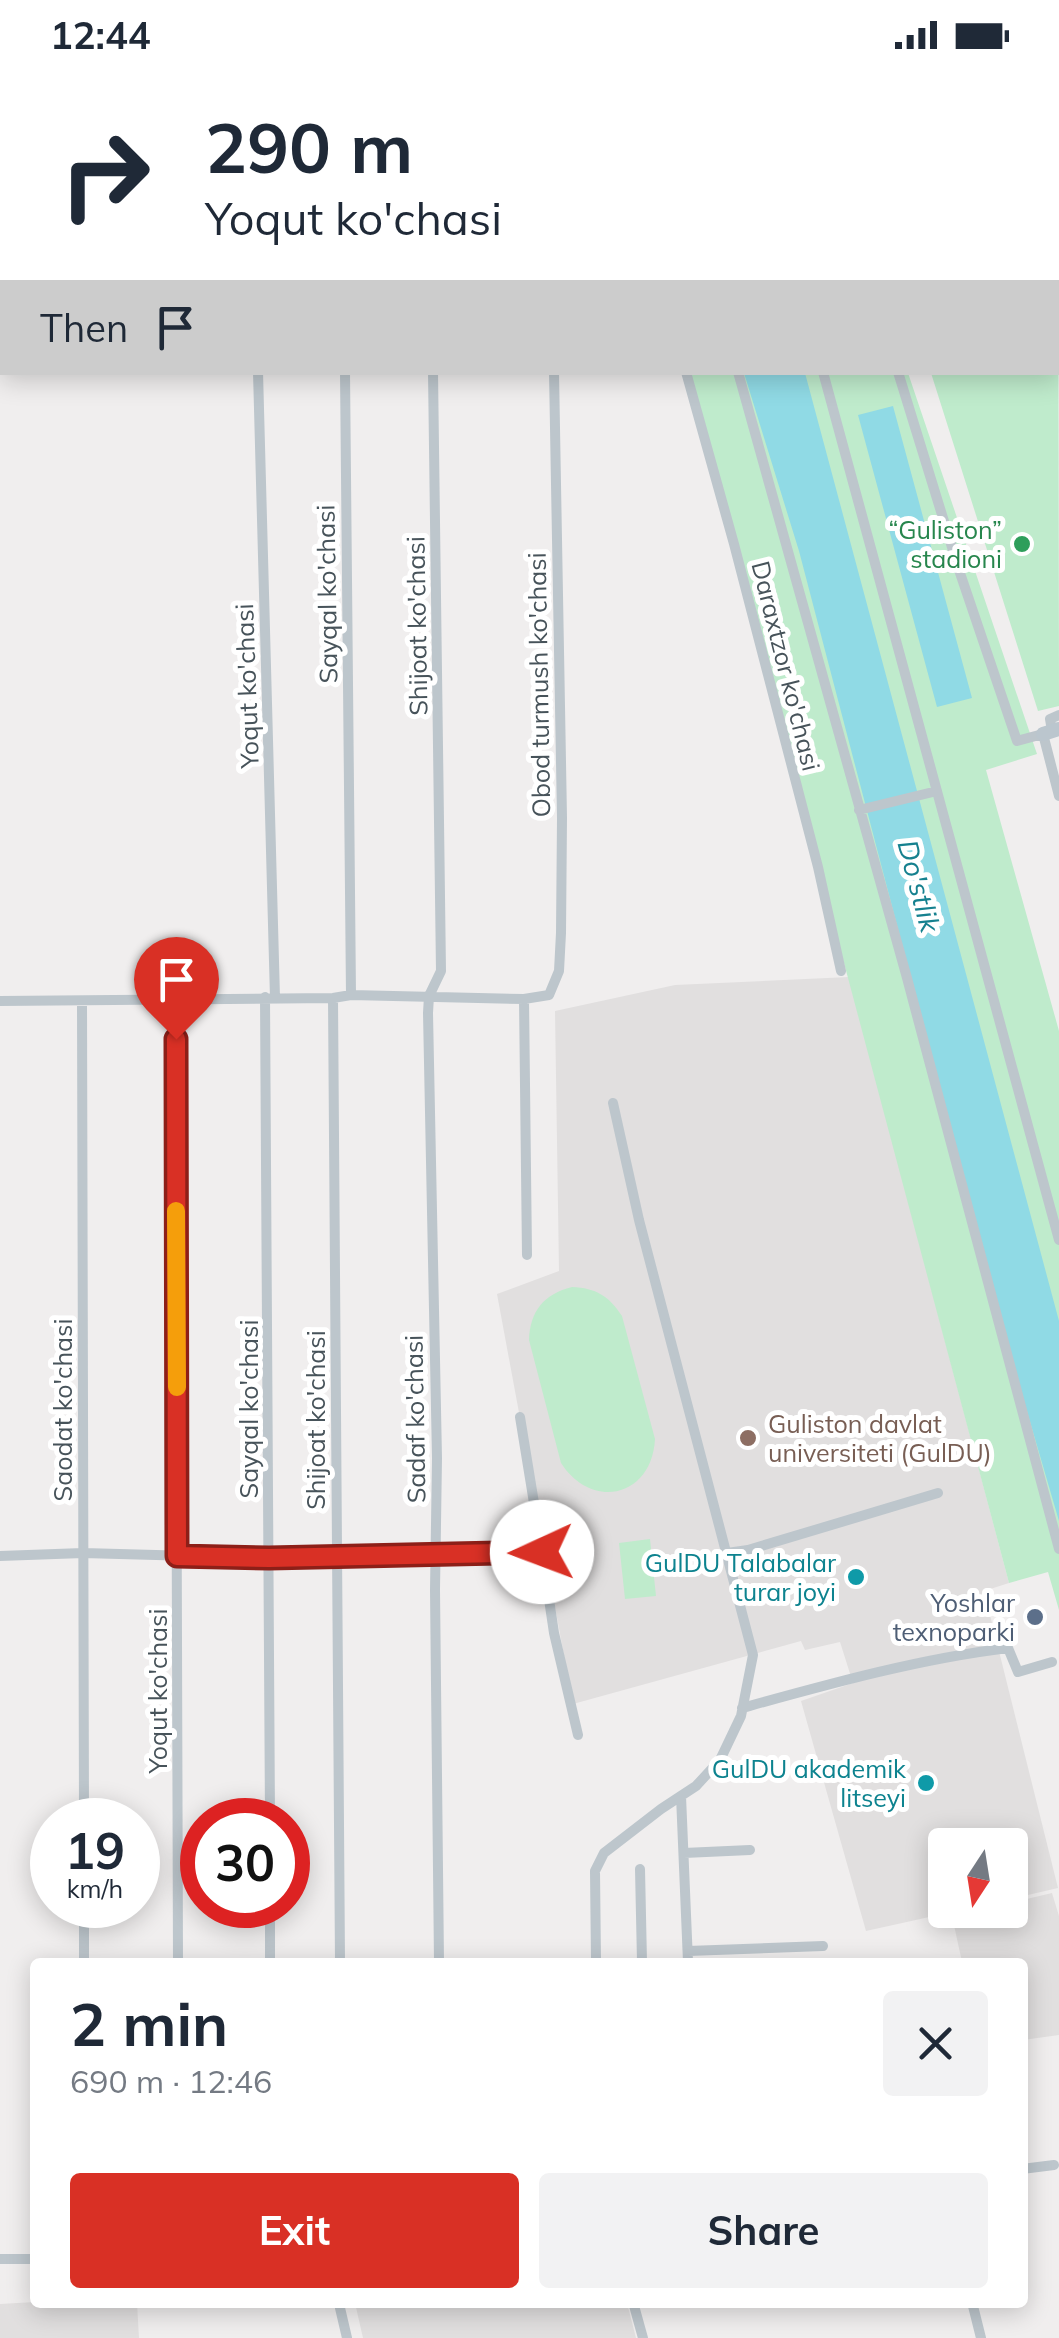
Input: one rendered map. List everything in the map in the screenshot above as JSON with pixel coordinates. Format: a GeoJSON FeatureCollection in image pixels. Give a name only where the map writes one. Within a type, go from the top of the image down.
{"type":"FeatureCollection","features":[{"type":"Feature","properties":{"kind":"street","name":"Yoqut ko'chasi"},"geometry":{"type":"LineString","coordinates":[[258,375],[270,998]]}},
{"type":"Feature","properties":{"kind":"street","name":"Sayqal ko'chasi"},"geometry":{"type":"LineString","coordinates":[[345,375],[352,996]]}},
{"type":"Feature","properties":{"kind":"street","name":"Shijoat ko'chasi"},"geometry":{"type":"LineString","coordinates":[[429,996],[441,971],[433,375]]}},
{"type":"Feature","properties":{"kind":"street","name":"Obod turmush ko'chasi"},"geometry":{"type":"LineString","coordinates":[[524,1000],[549,996],[560,971],[562,798],[554,375]]}},
{"type":"Feature","properties":{"kind":"street","name":"Daraxtzor ko'chasi"},"geometry":{"type":"LineString","coordinates":[[687,375],[818,867],[841,972]]}},
{"type":"Feature","properties":{"kind":"street"},"geometry":{"type":"LineString","coordinates":[[739,375],[907,978],[1059,1549]]}},
{"type":"Feature","properties":{"kind":"street"},"geometry":{"type":"LineString","coordinates":[[824,375],[1059,1240]]}},
{"type":"Feature","properties":{"kind":"street"},"geometry":{"type":"LineString","coordinates":[[899,375],[1017,740],[1051,731]]}},
{"type":"Feature","properties":{"kind":"street"},"geometry":{"type":"LineString","coordinates":[[1059,715],[1050,719],[1059,796]]}},
{"type":"Feature","properties":{"kind":"street"},"geometry":{"type":"LineString","coordinates":[[859,810],[937,791]]}},
{"type":"Feature","properties":{"kind":"street"},"geometry":{"type":"LineString","coordinates":[[0,1002],[352,996],[524,1000],[527,1254]]}},
{"type":"Feature","properties":{"kind":"street","name":"Sadaf ko'chasi"},"geometry":{"type":"LineString","coordinates":[[429,996],[437,1458],[439,1958]]}},
{"type":"Feature","properties":{"kind":"street","name":"Sayqal ko'chasi"},"geometry":{"type":"LineString","coordinates":[[270,998],[270,1798]]}},
{"type":"Feature","properties":{"kind":"street","name":"Shijoat ko'chasi"},"geometry":{"type":"LineString","coordinates":[[333,998],[340,1958]]}},
{"type":"Feature","properties":{"kind":"street","name":"Yoqut ko'chasi"},"geometry":{"type":"LineString","coordinates":[[175,1000],[178,1958]]}},
{"type":"Feature","properties":{"kind":"street","name":"Saodat ko'chasi"},"geometry":{"type":"LineString","coordinates":[[82,1001],[84,1798]]}},
{"type":"Feature","properties":{"kind":"street"},"geometry":{"type":"LineString","coordinates":[[596,1958],[595,1871],[604,1853],[696,1786],[720,1760],[742,1708],[754,1655],[639,1220],[613,1104]]}},
{"type":"Feature","properties":{"kind":"street"},"geometry":{"type":"LineString","coordinates":[[520,1418],[554,1633],[578,1735]]}},
{"type":"Feature","properties":{"kind":"street"},"geometry":{"type":"LineString","coordinates":[[727,1554],[938,1493]]}},
{"type":"Feature","properties":{"kind":"street"},"geometry":{"type":"LineString","coordinates":[[0,1556],[269,1558],[542,1552]]}},
{"type":"Feature","properties":{"kind":"street"},"geometry":{"type":"LineString","coordinates":[[742,1708],[843,1680],[982,1651],[1008,1648],[1018,1672],[1052,1662]]}},
{"type":"Feature","properties":{"kind":"street"},"geometry":{"type":"LineString","coordinates":[[681,1796],[688,1957],[823,1946]]}},
{"type":"Feature","properties":{"kind":"street"},"geometry":{"type":"LineString","coordinates":[[684,1854],[750,1850]]}},
{"type":"Feature","properties":{"kind":"street"},"geometry":{"type":"LineString","coordinates":[[640,1869],[642,1958]]}},
{"type":"Feature","properties":{"kind":"street"},"geometry":{"type":"LineString","coordinates":[[84,1928],[84,1958]]}},
{"type":"Feature","properties":{"kind":"street"},"geometry":{"type":"LineString","coordinates":[[270,1928],[270,1958]]}},
{"type":"Feature","properties":{"kind":"street"},"geometry":{"type":"LineString","coordinates":[[1028,2168],[1054,2165]]}},
{"type":"Feature","properties":{"kind":"street"},"geometry":{"type":"LineString","coordinates":[[0,2259],[30,2259]]}},
{"type":"Feature","properties":{"kind":"street"},"geometry":{"type":"LineString","coordinates":[[340,2308],[347,2338]]}},
{"type":"Feature","properties":{"kind":"street"},"geometry":{"type":"LineString","coordinates":[[635,2308],[643,2338]]}},
{"type":"Feature","properties":{"kind":"street"},"geometry":{"type":"LineString","coordinates":[[974,2308],[981,2338]]}},
{"type":"Feature","properties":{"kind":"shaded area","name":"Guliston davlat universiteti (GulDU)"},"geometry":{"type":"Polygon","coordinates":[[[849,977],[1009,1583],[984,1591],[1058,1888],[1028,1895],[1028,1828],[928,1828],[928,1917],[866,1931],[801,1701],[853,1683],[840,1642],[805,1650],[801,1641],[573,1704],[497,1294],[559,1271],[555,1011],[675,985],[849,977]]]}},
{"type":"Feature","properties":{"kind":"shaded area"},"geometry":{"type":"Polygon","coordinates":[[[1052,1893],[1059,1916],[1059,2035],[1028,2039],[1028,1958],[961,1958],[955,1928],[1028,1928],[1028,1899],[1052,1893]]]}},
{"type":"Feature","properties":{"kind":"shaded area"},"geometry":{"type":"Polygon","coordinates":[[[30,2302],[30,2308],[137,2308],[139,2338],[0,2338],[0,2304],[30,2302]]]}},
{"type":"Feature","properties":{"kind":"shaded area"},"geometry":{"type":"Polygon","coordinates":[[[356,2308],[628,2308],[636,2338],[363,2338],[356,2308]]]}},
{"type":"Feature","properties":{"kind":"green space"},"geometry":{"type":"Polygon","coordinates":[[[688,375],[909,375],[1037,754],[986,770],[1059,1031],[1059,1610],[1048,1572],[1009,1583],[688,375]]]}},
{"type":"Feature","properties":{"kind":"green space","name":"“Guliston” stadioni"},"geometry":{"type":"Polygon","coordinates":[[[932,375],[1058,375],[1059,706],[1038,711],[932,375]]]}},
{"type":"Feature","properties":{"kind":"green space"},"geometry":{"type":"Polygon","coordinates":[[[572,1287],[601,1294],[622,1316],[655,1439],[643,1474],[619,1491],[588,1488],[561,1463],[529,1340],[532,1320],[540,1305],[572,1287]]]}},
{"type":"Feature","properties":{"kind":"green space"},"geometry":{"type":"Polygon","coordinates":[[[650,1539],[656,1596],[625,1599],[619,1543],[650,1539]]]}},
{"type":"Feature","properties":{"kind":"water","name":"Do'stlik"},"geometry":{"type":"Polygon","coordinates":[[[745,375],[806,375],[1059,1321],[1059,1521],[1000,1319],[799,551],[745,375]]]}},
{"type":"Feature","properties":{"kind":"water"},"geometry":{"type":"Polygon","coordinates":[[[893,406],[972,698],[937,707],[858,415],[893,406]]]}},
{"type":"Feature","properties":{"kind":"slow traffic"},"geometry":{"type":"LineString","coordinates":[[176,1211],[177,1387]]}},
{"type":"Feature","properties":{"kind":"place","name":"“Guliston” stadioni"},"geometry":{"type":"Point","coordinates":[1022,544]}},
{"type":"Feature","properties":{"kind":"place","name":"Guliston davlat universiteti (GulDU)"},"geometry":{"type":"Point","coordinates":[748,1438]}},
{"type":"Feature","properties":{"kind":"place","name":"GulDU Talabalar turar joyi"},"geometry":{"type":"Point","coordinates":[856,1577]}},
{"type":"Feature","properties":{"kind":"place","name":"Yoshlar texnoparki"},"geometry":{"type":"Point","coordinates":[1035,1617]}},
{"type":"Feature","properties":{"kind":"place","name":"GulDU akademik litseyi"},"geometry":{"type":"Point","coordinates":[926,1783]}},
{"type":"Feature","properties":{"kind":"route"},"geometry":{"type":"LineString","coordinates":[[176,1039],[177,1556],[269,1558],[542,1552]]}}]}
